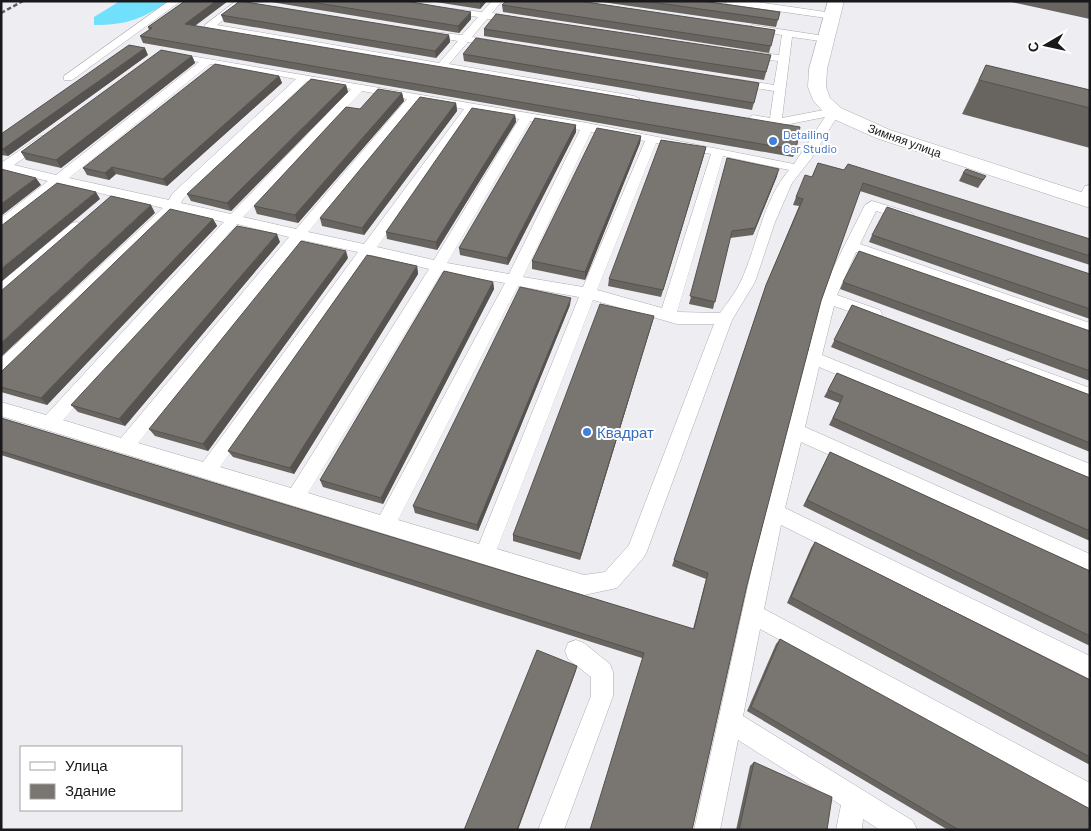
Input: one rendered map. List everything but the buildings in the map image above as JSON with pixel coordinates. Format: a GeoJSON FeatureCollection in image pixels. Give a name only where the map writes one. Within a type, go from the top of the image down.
{"type":"FeatureCollection","features":[{"type":"Feature","properties":{"kind":"street","name":"Зимняя улица"},"geometry":{"type":"LineString","coordinates":[[834,8],[818,69],[817,87],[822,100],[834,112],[883,134],[1088,197]]}},
{"type":"Feature","properties":{"kind":"lane"},"geometry":{"type":"LineString","coordinates":[[68,78],[176,1]]}},
{"type":"Feature","properties":{"kind":"lane"},"geometry":{"type":"LineString","coordinates":[[442,66],[497,1]]}},
{"type":"Feature","properties":{"kind":"lane"},"geometry":{"type":"LineString","coordinates":[[728,1],[834,8]]}},
{"type":"Feature","properties":{"kind":"lane"},"geometry":{"type":"LineString","coordinates":[[244,3],[209,27],[648,101]]}},
{"type":"Feature","properties":{"kind":"lane"},"geometry":{"type":"LineString","coordinates":[[437,8],[524,21]]}},
{"type":"Feature","properties":{"kind":"lane"},"geometry":{"type":"LineString","coordinates":[[738,26],[826,39]]}},
{"type":"Feature","properties":{"kind":"lane"},"geometry":{"type":"LineString","coordinates":[[416,31],[505,45]]}},
{"type":"Feature","properties":{"kind":"lane"},"geometry":{"type":"LineString","coordinates":[[775,123],[787,33]]}},
{"type":"Feature","properties":{"kind":"lane"},"geometry":{"type":"LineString","coordinates":[[735,52],[784,59]]}},
{"type":"Feature","properties":{"kind":"lane"},"geometry":{"type":"LineString","coordinates":[[160,53],[652,139],[797,168]]}},
{"type":"Feature","properties":{"kind":"lane"},"geometry":{"type":"LineString","coordinates":[[1,225],[207,61]]}},
{"type":"Feature","properties":{"kind":"lane"},"geometry":{"type":"LineString","coordinates":[[1,368],[173,206],[177,197],[304,78]]}},
{"type":"Feature","properties":{"kind":"lane"},"geometry":{"type":"LineString","coordinates":[[721,80],[780,89]]}},
{"type":"Feature","properties":{"kind":"lane"},"geometry":{"type":"LineString","coordinates":[[49,424],[234,220],[359,88]]}},
{"type":"Feature","properties":{"kind":"lane"},"geometry":{"type":"LineString","coordinates":[[125,446],[299,234],[415,97]]}},
{"type":"Feature","properties":{"kind":"lane"},"geometry":{"type":"LineString","coordinates":[[206,471],[471,107]]}},
{"type":"Feature","properties":{"kind":"lane"},"geometry":{"type":"LineString","coordinates":[[746,118],[775,123],[834,112]]}},
{"type":"Feature","properties":{"kind":"lane"},"geometry":{"type":"LineString","coordinates":[[1,409],[584,585],[610,581],[637,551],[724,319],[748,282],[768,222],[786,182],[834,112]]}},
{"type":"Feature","properties":{"kind":"lane"},"geometry":{"type":"LineString","coordinates":[[295,498],[438,266],[526,117]]}},
{"type":"Feature","properties":{"kind":"lane"},"geometry":{"type":"LineString","coordinates":[[385,525],[514,280],[587,128]]}},
{"type":"Feature","properties":{"kind":"lane"},"geometry":{"type":"LineString","coordinates":[[2,168],[51,133]]}},
{"type":"Feature","properties":{"kind":"lane"},"geometry":{"type":"LineString","coordinates":[[485,555],[588,293],[652,139]]}},
{"type":"Feature","properties":{"kind":"lane"},"geometry":{"type":"LineString","coordinates":[[668,316],[718,152]]}},
{"type":"Feature","properties":{"kind":"lane"},"geometry":{"type":"LineString","coordinates":[[2,168],[438,266],[588,293],[677,318],[724,319]]}},
{"type":"Feature","properties":{"kind":"lane"},"geometry":{"type":"LineString","coordinates":[[102,205],[116,193]]}},
{"type":"Feature","properties":{"kind":"lane"},"geometry":{"type":"LineString","coordinates":[[707,830],[775,512],[831,288],[872,205],[920,221]]}},
{"type":"Feature","properties":{"kind":"lane"},"geometry":{"type":"LineString","coordinates":[[1,290],[87,217]]}},
{"type":"Feature","properties":{"kind":"lane"},"geometry":{"type":"LineString","coordinates":[[852,246],[1090,329]]}},
{"type":"Feature","properties":{"kind":"lane"},"geometry":{"type":"LineString","coordinates":[[829,298],[885,318]]}},
{"type":"Feature","properties":{"kind":"lane"},"geometry":{"type":"LineString","coordinates":[[814,358],[1090,472]]}},
{"type":"Feature","properties":{"kind":"lane"},"geometry":{"type":"LineString","coordinates":[[996,360],[1090,395]]}},
{"type":"Feature","properties":{"kind":"lane"},"geometry":{"type":"LineString","coordinates":[[795,431],[1090,564]]}},
{"type":"Feature","properties":{"kind":"lane"},"geometry":{"type":"LineString","coordinates":[[775,512],[1090,668]]}},
{"type":"Feature","properties":{"kind":"lane"},"geometry":{"type":"LineString","coordinates":[[753,614],[1090,797]]}},
{"type":"Feature","properties":{"kind":"lane"},"geometry":{"type":"LineString","coordinates":[[552,830],[602,696],[602,672],[576,651]]}},
{"type":"Feature","properties":{"kind":"lane"},"geometry":{"type":"LineString","coordinates":[[730,722],[904,830]]}},
{"type":"Feature","properties":{"kind":"lane"},"geometry":{"type":"LineString","coordinates":[[849,830],[854,799]]}},
{"type":"Feature","properties":{"kind":"water"},"geometry":{"type":"Polygon","coordinates":[[[120,1],[169,1],[134,20],[116,24],[94,25],[94,17],[120,1]]]}},
{"type":"Feature","properties":{"kind":"railway"},"geometry":{"type":"LineString","coordinates":[[1,13],[23,1]]}},
{"type":"Feature","properties":{"kind":"place","name":"Detailing Car Studio"},"geometry":{"type":"Point","coordinates":[773,141]}},
{"type":"Feature","properties":{"kind":"place","name":"Квадрат"},"geometry":{"type":"Point","coordinates":[587,432]}}]}
